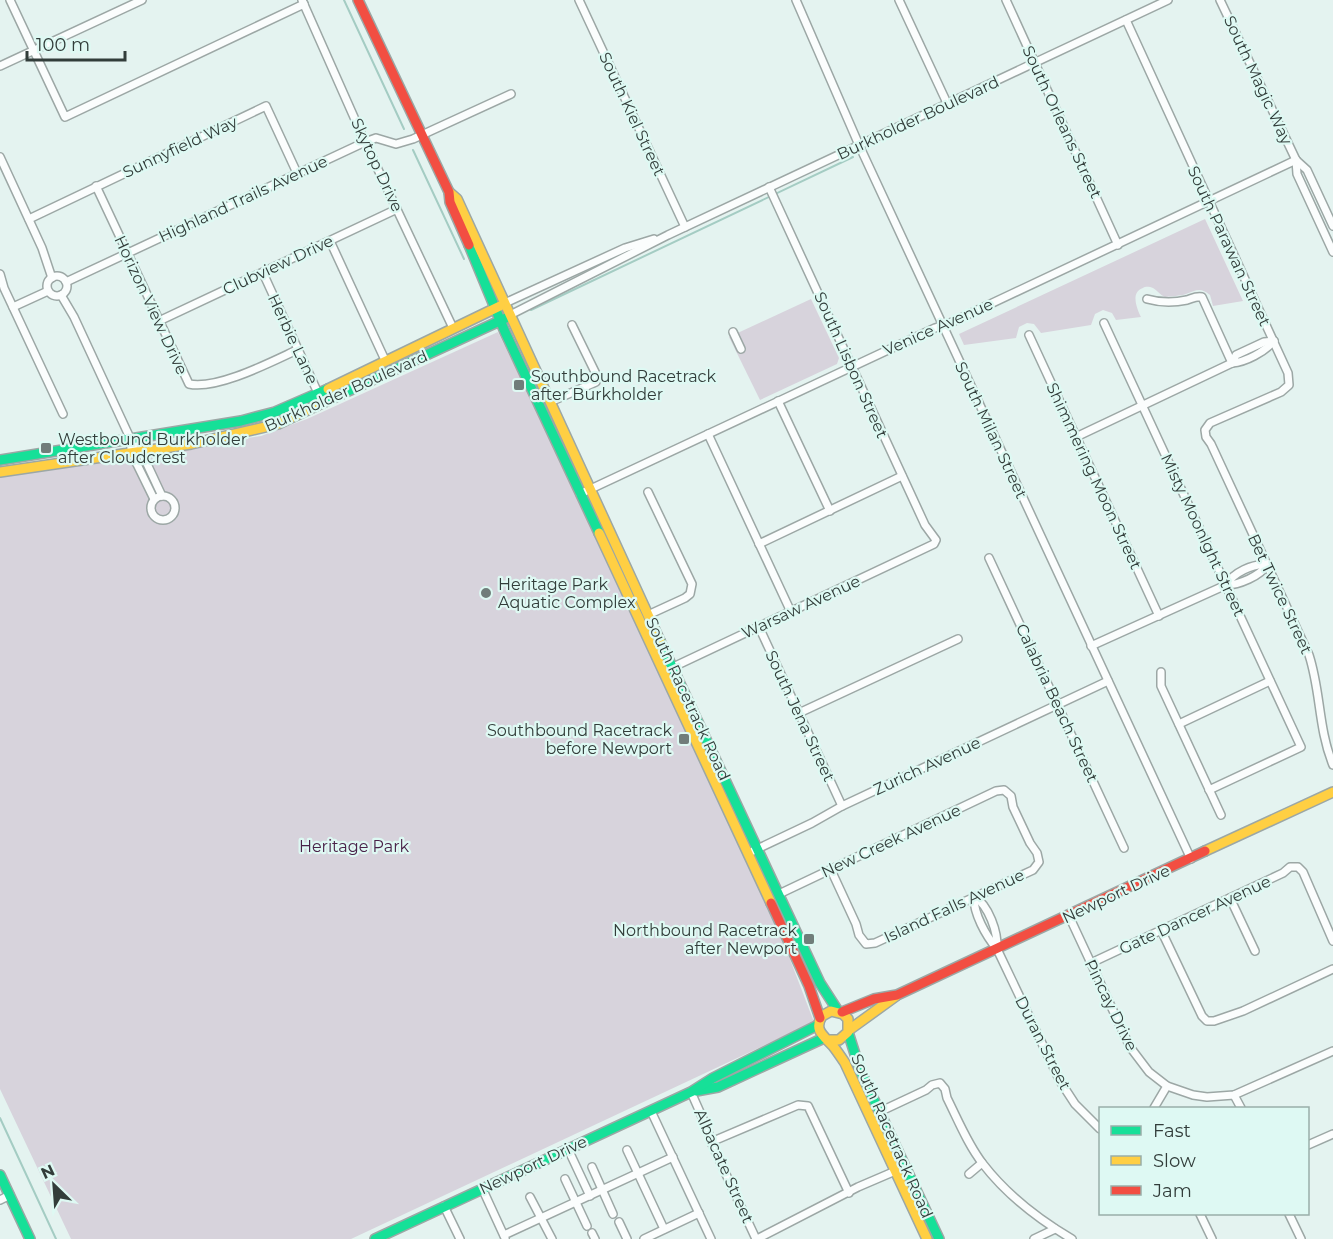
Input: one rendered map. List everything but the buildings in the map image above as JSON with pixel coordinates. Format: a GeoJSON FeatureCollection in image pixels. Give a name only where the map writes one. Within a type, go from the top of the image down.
{"type":"FeatureCollection","features":[{"type":"Feature","properties":{"kind":"main road","name":"South Racetrack Road"},"geometry":{"type":"LineString","coordinates":[[358,0],[449,192],[450,202],[500,320],[580,494],[758,848],[820,983],[840,1011]]}},
{"type":"Feature","properties":{"kind":"main road","name":"South Racetrack Road"},"geometry":{"type":"LineString","coordinates":[[449,192],[457,199],[648,615],[668,670],[809,986],[819,1022]]}},
{"type":"Feature","properties":{"kind":"main road","name":"Burkholder Boulevard"},"geometry":{"type":"LineString","coordinates":[[0,460],[131,440],[258,417],[291,406],[505,303]]}},
{"type":"Feature","properties":{"kind":"main road","name":"Burkholder Boulevard"},"geometry":{"type":"LineString","coordinates":[[0,472],[191,444],[278,424],[510,315]]}},
{"type":"Feature","properties":{"kind":"main road","name":"Newport Drive"},"geometry":{"type":"LineString","coordinates":[[840,1011],[874,999],[897,995],[1333,792]]}},
{"type":"Feature","properties":{"kind":"main road","name":"Newport Drive"},"geometry":{"type":"LineString","coordinates":[[848,1031],[864,1017],[879,1010],[897,995]]}},
{"type":"Feature","properties":{"kind":"main road"},"geometry":{"type":"LineString","coordinates":[[840,1011],[848,1019],[848,1031],[841,1040],[825,1039],[820,1033],[819,1022],[827,1012],[840,1011]]}},
{"type":"Feature","properties":{"kind":"main road","name":"Newport Drive"},"geometry":{"type":"LineString","coordinates":[[375,1239],[691,1092],[819,1022]]}},
{"type":"Feature","properties":{"kind":"main road","name":"South Racetrack Road"},"geometry":{"type":"LineString","coordinates":[[848,1031],[853,1053],[939,1239]]}},
{"type":"Feature","properties":{"kind":"main road","name":"South Racetrack Road"},"geometry":{"type":"LineString","coordinates":[[825,1039],[845,1064],[927,1239]]}},
{"type":"Feature","properties":{"kind":"main road","name":"Newport Drive"},"geometry":{"type":"LineString","coordinates":[[691,1092],[718,1087],[825,1039]]}},
{"type":"Feature","properties":{"kind":"main road"},"geometry":{"type":"LineString","coordinates":[[0,1175],[30,1239]]}},
{"type":"Feature","properties":{"kind":"street"},"geometry":{"type":"LineString","coordinates":[[10,0],[64,117],[303,2]]}},
{"type":"Feature","properties":{"kind":"street"},"geometry":{"type":"LineString","coordinates":[[0,66],[142,0]]}},
{"type":"Feature","properties":{"kind":"street","name":"South Kiel Street"},"geometry":{"type":"LineString","coordinates":[[579,0],[685,227]]}},
{"type":"Feature","properties":{"kind":"street","name":"South Milan Street"},"geometry":{"type":"LineString","coordinates":[[796,0],[942,326],[1191,859]]}},
{"type":"Feature","properties":{"kind":"street"},"geometry":{"type":"LineString","coordinates":[[899,0],[947,104]]}},
{"type":"Feature","properties":{"kind":"street","name":"South Orleans Street"},"geometry":{"type":"LineString","coordinates":[[1006,0],[1118,245]]}},
{"type":"Feature","properties":{"kind":"street","name":"Burkholder Boulevard"},"geometry":{"type":"LineString","coordinates":[[510,315],[668,235],[1168,0]]}},
{"type":"Feature","properties":{"kind":"street","name":"South Magic Way"},"geometry":{"type":"LineString","coordinates":[[1220,0],[1296,160],[1297,174],[1333,252]]}},
{"type":"Feature","properties":{"kind":"street","name":"Skytop Drive"},"geometry":{"type":"LineString","coordinates":[[303,2],[365,142],[453,328]]}},
{"type":"Feature","properties":{"kind":"street","name":"South Parawan Street"},"geometry":{"type":"LineString","coordinates":[[1126,20],[1288,373],[1289,385],[1281,392],[1210,423],[1205,429]]}},
{"type":"Feature","properties":{"kind":"street","name":"Highland Trails Avenue"},"geometry":{"type":"LineString","coordinates":[[66,282],[365,142],[376,138],[396,144],[422,135],[511,94]]}},
{"type":"Feature","properties":{"kind":"street","name":"Sunnyfield Way"},"geometry":{"type":"LineString","coordinates":[[29,219],[266,106],[297,173]]}},
{"type":"Feature","properties":{"kind":"street"},"geometry":{"type":"LineString","coordinates":[[0,157],[42,248],[52,278]]}},
{"type":"Feature","properties":{"kind":"street","name":"South Magic Way"},"geometry":{"type":"LineString","coordinates":[[1296,160],[1307,170],[1333,226]]}},
{"type":"Feature","properties":{"kind":"street","name":"Venice Avenue"},"geometry":{"type":"LineString","coordinates":[[580,494],[1296,160]]}},
{"type":"Feature","properties":{"kind":"street","name":"Horizon View Drive"},"geometry":{"type":"LineString","coordinates":[[96,186],[189,384],[196,386],[249,372],[297,350]]}},
{"type":"Feature","properties":{"kind":"street","name":"South Lisbon Street"},"geometry":{"type":"LineString","coordinates":[[769,187],[925,525],[936,540]]}},
{"type":"Feature","properties":{"kind":"street","name":"Clubview Drive"},"geometry":{"type":"LineString","coordinates":[[159,321],[397,209]]}},
{"type":"Feature","properties":{"kind":"street","name":"Burkholder Boulevard"},"geometry":{"type":"LineString","coordinates":[[505,303],[625,248],[668,235]]}},
{"type":"Feature","properties":{"kind":"street"},"geometry":{"type":"LineString","coordinates":[[330,241],[386,360]]}},
{"type":"Feature","properties":{"kind":"street"},"geometry":{"type":"LineString","coordinates":[[0,273],[4,288],[63,414]]}},
{"type":"Feature","properties":{"kind":"street","name":"Herbie Lane"},"geometry":{"type":"LineString","coordinates":[[263,273],[323,404]]}},
{"type":"Feature","properties":{"kind":"street"},"geometry":{"type":"LineString","coordinates":[[60,277],[66,282],[66,290],[61,296],[53,296],[48,291],[48,281],[52,278],[60,277]]}},
{"type":"Feature","properties":{"kind":"street"},"geometry":{"type":"LineString","coordinates":[[13,307],[48,291]]}},
{"type":"Feature","properties":{"kind":"street"},"geometry":{"type":"LineString","coordinates":[[61,296],[74,317],[158,497]]}},
{"type":"Feature","properties":{"kind":"street"},"geometry":{"type":"LineString","coordinates":[[1147,299],[1161,303],[1188,300],[1195,296],[1202,297],[1232,363]]}},
{"type":"Feature","properties":{"kind":"street","name":"Misty Moonlght Street"},"geometry":{"type":"LineString","coordinates":[[1104,323],[1301,747],[1209,790]]}},
{"type":"Feature","properties":{"kind":"street"},"geometry":{"type":"LineString","coordinates":[[550,402],[596,382],[597,376],[572,325]]}},
{"type":"Feature","properties":{"kind":"street"},"geometry":{"type":"LineString","coordinates":[[733,332],[741,350]]}},
{"type":"Feature","properties":{"kind":"street","name":"Shimmering Moon Street"},"geometry":{"type":"LineString","coordinates":[[1029,335],[1159,616]]}},
{"type":"Feature","properties":{"kind":"street"},"geometry":{"type":"LineString","coordinates":[[1076,437],[1232,363],[1236,355],[1264,342],[1274,341]]}},
{"type":"Feature","properties":{"kind":"street"},"geometry":{"type":"LineString","coordinates":[[778,401],[830,511]]}},
{"type":"Feature","properties":{"kind":"street","name":"Bet Twice Street"},"geometry":{"type":"LineString","coordinates":[[1205,429],[1206,437],[1313,667],[1321,726],[1333,765]]}},
{"type":"Feature","properties":{"kind":"street"},"geometry":{"type":"LineString","coordinates":[[708,434],[791,612]]}},
{"type":"Feature","properties":{"kind":"street"},"geometry":{"type":"LineString","coordinates":[[759,544],[902,476]]}},
{"type":"Feature","properties":{"kind":"street"},"geometry":{"type":"LineString","coordinates":[[648,492],[692,584],[690,594],[648,615]]}},
{"type":"Feature","properties":{"kind":"street","name":"Warsaw Avenue"},"geometry":{"type":"LineString","coordinates":[[668,670],[934,544],[936,540]]}},
{"type":"Feature","properties":{"kind":"street","name":"Calabria Beach Street"},"geometry":{"type":"LineString","coordinates":[[989,558],[1124,848]]}},
{"type":"Feature","properties":{"kind":"street"},"geometry":{"type":"LineString","coordinates":[[1091,646],[1144,620],[1159,616],[1226,585],[1233,585],[1263,571],[1267,565]]}},
{"type":"Feature","properties":{"kind":"street","name":"South Jena Street"},"geometry":{"type":"LineString","coordinates":[[759,627],[842,806]]}},
{"type":"Feature","properties":{"kind":"street"},"geometry":{"type":"LineString","coordinates":[[799,713],[958,639]]}},
{"type":"Feature","properties":{"kind":"street"},"geometry":{"type":"LineString","coordinates":[[1161,672],[1161,686],[1221,815]]}},
{"type":"Feature","properties":{"kind":"street","name":"Zurich Avenue"},"geometry":{"type":"LineString","coordinates":[[748,853],[842,806],[1108,681]]}},
{"type":"Feature","properties":{"kind":"street"},"geometry":{"type":"LineString","coordinates":[[1179,724],[1270,681]]}},
{"type":"Feature","properties":{"kind":"street","name":"New Creek Avenue"},"geometry":{"type":"LineString","coordinates":[[779,894],[996,791],[1004,790],[1011,796],[1013,807],[1037,853],[1039,862]]}},
{"type":"Feature","properties":{"kind":"street","name":"Island Falls Avenue"},"geometry":{"type":"LineString","coordinates":[[831,870],[859,935],[866,944],[875,944],[1032,870],[1039,862]]}},
{"type":"Feature","properties":{"kind":"street","name":"Gate Dancer Avenue"},"geometry":{"type":"LineString","coordinates":[[1091,963],[1284,873],[1290,867],[1298,867],[1303,872],[1333,941]]}},
{"type":"Feature","properties":{"kind":"street","name":"Duran Street"},"geometry":{"type":"LineString","coordinates":[[974,896],[973,905],[990,940],[997,949],[1060,1081],[1075,1104],[1099,1127]]}},
{"type":"Feature","properties":{"kind":"street"},"geometry":{"type":"LineString","coordinates":[[1230,898],[1255,951]]}},
{"type":"Feature","properties":{"kind":"street","name":"Pincay Drive"},"geometry":{"type":"LineString","coordinates":[[1069,916],[1136,1057],[1149,1072],[1167,1086],[1207,1097],[1234,1095],[1333,1051]]}},
{"type":"Feature","properties":{"kind":"street"},"geometry":{"type":"LineString","coordinates":[[1161,930],[1202,1016],[1207,1021],[1214,1022],[1243,1011],[1333,969]]}},
{"type":"Feature","properties":{"kind":"street"},"geometry":{"type":"LineString","coordinates":[[879,1112],[926,1090],[932,1084],[940,1083],[982,1163],[1012,1195],[1055,1229],[1072,1239]]}},
{"type":"Feature","properties":{"kind":"street"},"geometry":{"type":"LineString","coordinates":[[1155,1107],[1167,1086]]}},
{"type":"Feature","properties":{"kind":"street","name":"Albacate Street"},"geometry":{"type":"LineString","coordinates":[[691,1092],[711,1142],[756,1239]]}},
{"type":"Feature","properties":{"kind":"street"},"geometry":{"type":"LineString","coordinates":[[1234,1095],[1240,1107]]}},
{"type":"Feature","properties":{"kind":"street"},"geometry":{"type":"LineString","coordinates":[[711,1142],[798,1105],[808,1106],[849,1193]]}},
{"type":"Feature","properties":{"kind":"street"},"geometry":{"type":"LineString","coordinates":[[651,1111],[711,1239]]}},
{"type":"Feature","properties":{"kind":"street"},"geometry":{"type":"LineString","coordinates":[[1309,1145],[1333,1134]]}},
{"type":"Feature","properties":{"kind":"street"},"geometry":{"type":"LineString","coordinates":[[568,1149],[590,1196]]}},
{"type":"Feature","properties":{"kind":"street"},"geometry":{"type":"LineString","coordinates":[[627,1150],[664,1229]]}},
{"type":"Feature","properties":{"kind":"street"},"geometry":{"type":"LineString","coordinates":[[482,1188],[505,1237],[673,1157]]}},
{"type":"Feature","properties":{"kind":"street"},"geometry":{"type":"LineString","coordinates":[[969,1174],[982,1163]]}},
{"type":"Feature","properties":{"kind":"street"},"geometry":{"type":"LineString","coordinates":[[756,1239],[905,1166]]}},
{"type":"Feature","properties":{"kind":"street"},"geometry":{"type":"LineString","coordinates":[[592,1167],[614,1214]]}},
{"type":"Feature","properties":{"kind":"street"},"geometry":{"type":"LineString","coordinates":[[565,1179],[587,1226]]}},
{"type":"Feature","properties":{"kind":"street"},"geometry":{"type":"LineString","coordinates":[[0,1200],[10,1196]]}},
{"type":"Feature","properties":{"kind":"street"},"geometry":{"type":"LineString","coordinates":[[530,1197],[552,1239]]}},
{"type":"Feature","properties":{"kind":"street"},"geometry":{"type":"LineString","coordinates":[[444,1206],[460,1239]]}},
{"type":"Feature","properties":{"kind":"street"},"geometry":{"type":"LineString","coordinates":[[644,1239],[699,1213]]}},
{"type":"Feature","properties":{"kind":"street"},"geometry":{"type":"LineString","coordinates":[[1200,1215],[1212,1239]]}},
{"type":"Feature","properties":{"kind":"street"},"geometry":{"type":"LineString","coordinates":[[1290,1215],[1301,1239]]}},
{"type":"Feature","properties":{"kind":"street"},"geometry":{"type":"LineString","coordinates":[[619,1222],[627,1239]]}},
{"type":"Feature","properties":{"kind":"street"},"geometry":{"type":"LineString","coordinates":[[1034,1239],[1055,1229]]}},
{"type":"Feature","properties":{"kind":"green space"},"geometry":{"type":"Polygon","coordinates":[[[1205,219],[1243,301],[1213,306],[1210,295],[1201,290],[1165,297],[1153,288],[1145,287],[1139,290],[1136,297],[1136,305],[1141,317],[1116,320],[1112,313],[1103,310],[1095,314],[1091,325],[1041,333],[1034,324],[1027,323],[1019,327],[1016,338],[964,345],[959,334],[1205,219]]]}},
{"type":"Feature","properties":{"kind":"green space"},"geometry":{"type":"Polygon","coordinates":[[[811,299],[839,358],[837,364],[760,400],[729,337],[811,299]]]}},
{"type":"Feature","properties":{"kind":"green space","name":"Heritage Park"},"geometry":{"type":"Polygon","coordinates":[[[498,332],[657,656],[755,868],[814,1022],[351,1239],[71,1239],[0,1089],[0,474],[261,436],[307,419],[498,332]]]}},
{"type":"Feature","properties":{"kind":"waterway"},"geometry":{"type":"LineString","coordinates":[[344,0],[404,129]]}},
{"type":"Feature","properties":{"kind":"waterway"},"geometry":{"type":"LineString","coordinates":[[413,150],[464,259]]}},
{"type":"Feature","properties":{"kind":"waterway"},"geometry":{"type":"LineString","coordinates":[[531,310],[853,157]]}},
{"type":"Feature","properties":{"kind":"waterway"},"geometry":{"type":"LineString","coordinates":[[0,1118],[56,1239]]}},
{"type":"Feature","properties":{"kind":"traffic: fast"},"geometry":{"type":"LineString","coordinates":[[469,245],[505,332],[599,533]]}},
{"type":"Feature","properties":{"kind":"traffic: fast"},"geometry":{"type":"LineString","coordinates":[[318,405],[506,318]]}},
{"type":"Feature","properties":{"kind":"traffic: fast"},"geometry":{"type":"LineString","coordinates":[[0,460],[241,421],[275,412],[328,389]]}},
{"type":"Feature","properties":{"kind":"traffic: fast"},"geometry":{"type":"LineString","coordinates":[[660,641],[820,983],[838,1011]]}},
{"type":"Feature","properties":{"kind":"traffic: fast"},"geometry":{"type":"LineString","coordinates":[[375,1239],[691,1092],[713,1078],[818,1025]]}},
{"type":"Feature","properties":{"kind":"traffic: fast"},"geometry":{"type":"LineString","coordinates":[[848,1032],[860,1070],[939,1239]]}},
{"type":"Feature","properties":{"kind":"traffic: fast"},"geometry":{"type":"LineString","coordinates":[[696,1091],[718,1087],[824,1038]]}},
{"type":"Feature","properties":{"kind":"traffic: fast"},"geometry":{"type":"LineString","coordinates":[[0,1175],[30,1239]]}},
{"type":"Feature","properties":{"kind":"traffic: slow"},"geometry":{"type":"LineString","coordinates":[[449,192],[457,199],[660,641]]}},
{"type":"Feature","properties":{"kind":"traffic: slow"},"geometry":{"type":"LineString","coordinates":[[328,389],[500,306]]}},
{"type":"Feature","properties":{"kind":"traffic: slow"},"geometry":{"type":"LineString","coordinates":[[0,472],[191,444],[278,424],[318,405]]}},
{"type":"Feature","properties":{"kind":"traffic: slow"},"geometry":{"type":"LineString","coordinates":[[599,533],[771,903]]}},
{"type":"Feature","properties":{"kind":"traffic: slow"},"geometry":{"type":"LineString","coordinates":[[1205,851],[1333,792]]}},
{"type":"Feature","properties":{"kind":"traffic: slow"},"geometry":{"type":"LineString","coordinates":[[849,1030],[896,996]]}},
{"type":"Feature","properties":{"kind":"traffic: slow"},"geometry":{"type":"LineString","coordinates":[[827,1040],[839,1040],[848,1032],[848,1019],[843,1014],[831,1011],[822,1016],[819,1029],[823,1036],[845,1063],[927,1239]]}},
{"type":"Feature","properties":{"kind":"traffic: jam"},"geometry":{"type":"LineString","coordinates":[[358,0],[449,192],[450,202],[469,245]]}},
{"type":"Feature","properties":{"kind":"traffic: jam"},"geometry":{"type":"LineString","coordinates":[[842,1012],[874,999],[897,995],[1205,851]]}},
{"type":"Feature","properties":{"kind":"traffic: jam"},"geometry":{"type":"LineString","coordinates":[[771,903],[809,986],[820,1018]]}},
{"type":"Feature","properties":{"kind":"place","name":"Southbound Racetrack after Burkholder"},"geometry":{"type":"Point","coordinates":[519,385]}},
{"type":"Feature","properties":{"kind":"place","name":"Westbound Burkholder after Cloudcrest"},"geometry":{"type":"Point","coordinates":[46,448]}},
{"type":"Feature","properties":{"kind":"place","name":"Heritage Park Aquatic Complex"},"geometry":{"type":"Point","coordinates":[486,593]}},
{"type":"Feature","properties":{"kind":"place","name":"Southbound Racetrack before Newport"},"geometry":{"type":"Point","coordinates":[684,739]}},
{"type":"Feature","properties":{"kind":"place","name":"Northbound Racetrack after Newport"},"geometry":{"type":"Point","coordinates":[809,939]}}]}
